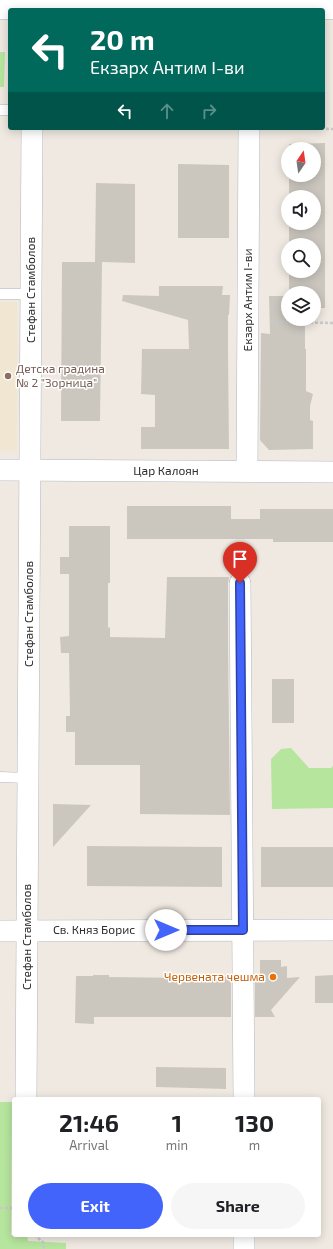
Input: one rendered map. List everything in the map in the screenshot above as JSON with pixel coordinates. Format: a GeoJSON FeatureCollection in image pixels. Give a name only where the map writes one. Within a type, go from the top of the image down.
{"type":"FeatureCollection","features":[{"type":"Feature","properties":{"kind":"main road"},"geometry":{"type":"LineString","coordinates":[[0,8],[34,4],[258,4],[333,8]]}},
{"type":"Feature","properties":{"kind":"street","name":"Стефан Стамболов"},"geometry":{"type":"LineString","coordinates":[[26,1097],[32,130]]}},
{"type":"Feature","properties":{"kind":"street","name":"Екзарх Антим I-ви"},"geometry":{"type":"LineString","coordinates":[[247,472],[250,130]]}},
{"type":"Feature","properties":{"kind":"street","name":"Цар Калоян"},"geometry":{"type":"LineString","coordinates":[[0,470],[333,472]]}},
{"type":"Feature","properties":{"kind":"street"},"geometry":{"type":"LineString","coordinates":[[240,583],[244,1097]]}},
{"type":"Feature","properties":{"kind":"street","name":"Св. Княз Борис"},"geometry":{"type":"LineString","coordinates":[[0,930],[333,930]]}},
{"type":"Feature","properties":{"kind":"street"},"geometry":{"type":"LineString","coordinates":[[244,1237],[244,1249]]}},
{"type":"Feature","properties":{"kind":"lane"},"geometry":{"type":"LineString","coordinates":[[0,294],[31,294]]}},
{"type":"Feature","properties":{"kind":"lane"},"geometry":{"type":"LineString","coordinates":[[0,777],[28,778]]}},
{"type":"Feature","properties":{"kind":"path"},"geometry":{"type":"LineString","coordinates":[[248,322],[333,323]]}},
{"type":"Feature","properties":{"kind":"path"},"geometry":{"type":"LineString","coordinates":[[0,1208],[12,1208]]}},
{"type":"Feature","properties":{"kind":"path"},"geometry":{"type":"LineString","coordinates":[[37,1237],[43,1242],[44,1249]]}},
{"type":"Feature","properties":{"kind":"shaded area","name":"Детска градина № 2 \"Зорница\""},"geometry":{"type":"Polygon","coordinates":[[[0,302],[17,302],[17,451],[0,450],[0,302]]]}},
{"type":"Feature","properties":{"kind":"green space"},"geometry":{"type":"Polygon","coordinates":[[[0,52],[5,52],[4,87],[0,87],[0,52]]]}},
{"type":"Feature","properties":{"kind":"green space"},"geometry":{"type":"Polygon","coordinates":[[[291,748],[309,768],[331,768],[333,766],[333,808],[272,809],[271,759],[281,749],[291,748]]]}},
{"type":"Feature","properties":{"kind":"green space"},"geometry":{"type":"Polygon","coordinates":[[[0,1102],[12,1102],[11,1235],[12,1237],[27,1237],[28,1241],[66,1243],[66,1249],[0,1249],[0,1102]]]}},
{"type":"Feature","properties":{"kind":"building"},"geometry":{"type":"Polygon","coordinates":[[[321,143],[325,143],[325,308],[321,308],[321,286],[289,286],[289,278],[321,278],[321,238],[289,238],[289,230],[321,230],[321,190],[289,190],[289,182],[321,182],[321,143]]]}},
{"type":"Feature","properties":{"kind":"building"},"geometry":{"type":"Polygon","coordinates":[[[178,164],[229,165],[229,238],[178,238],[178,164]]]}},
{"type":"Feature","properties":{"kind":"building"},"geometry":{"type":"Polygon","coordinates":[[[96,183],[135,184],[135,263],[102,262],[100,421],[61,421],[62,262],[95,262],[96,183]]]}},
{"type":"Feature","properties":{"kind":"building"},"geometry":{"type":"Polygon","coordinates":[[[159,286],[223,286],[222,295],[230,295],[228,315],[229,449],[141,449],[141,427],[155,427],[155,395],[141,394],[142,349],[189,349],[188,320],[122,301],[123,295],[159,296],[159,286]]]}},
{"type":"Feature","properties":{"kind":"building"},"geometry":{"type":"Polygon","coordinates":[[[269,296],[281,296],[281,326],[305,326],[306,391],[313,394],[310,406],[310,420],[313,421],[313,449],[269,450],[260,440],[261,333],[270,334],[269,296]]]}},
{"type":"Feature","properties":{"kind":"building"},"geometry":{"type":"Polygon","coordinates":[[[127,506],[231,506],[231,519],[260,519],[260,509],[333,509],[333,542],[273,542],[273,539],[127,539],[127,506]]]}},
{"type":"Feature","properties":{"kind":"building"},"geometry":{"type":"Polygon","coordinates":[[[69,526],[110,526],[108,628],[110,627],[110,637],[165,638],[167,577],[229,577],[228,645],[230,815],[140,814],[140,765],[75,765],[75,732],[66,732],[66,716],[70,716],[69,653],[61,653],[60,637],[69,636],[69,574],[60,574],[60,557],[69,557],[69,526]]]}},
{"type":"Feature","properties":{"kind":"building"},"geometry":{"type":"Polygon","coordinates":[[[272,679],[294,679],[294,723],[272,723],[272,679]]]}},
{"type":"Feature","properties":{"kind":"building"},"geometry":{"type":"Polygon","coordinates":[[[53,804],[91,805],[53,847],[53,804]]]}},
{"type":"Feature","properties":{"kind":"building"},"geometry":{"type":"Polygon","coordinates":[[[87,846],[222,847],[222,887],[87,886],[87,846]]]}},
{"type":"Feature","properties":{"kind":"building"},"geometry":{"type":"Polygon","coordinates":[[[261,847],[333,847],[333,887],[261,887],[261,847]]]}},
{"type":"Feature","properties":{"kind":"building"},"geometry":{"type":"Polygon","coordinates":[[[260,960],[281,960],[281,967],[287,966],[287,978],[300,977],[271,1010],[275,1017],[255,1017],[255,977],[260,977],[260,960]]]}},
{"type":"Feature","properties":{"kind":"building"},"geometry":{"type":"Polygon","coordinates":[[[109,975],[109,977],[231,977],[231,1017],[94,1017],[94,1024],[75,1023],[76,976],[109,975]]]}},
{"type":"Feature","properties":{"kind":"building"},"geometry":{"type":"Polygon","coordinates":[[[333,975],[333,1003],[315,1003],[315,976],[333,975]]]}},
{"type":"Feature","properties":{"kind":"building"},"geometry":{"type":"Polygon","coordinates":[[[156,1067],[226,1068],[226,1089],[156,1087],[156,1067]]]}},
{"type":"Feature","properties":{"kind":"place","name":"Детска градина № 2 \"Зорница\""},"geometry":{"type":"Point","coordinates":[8,376]}},
{"type":"Feature","properties":{"kind":"place","name":"Червената чешма"},"geometry":{"type":"Point","coordinates":[273,977]}},
{"type":"Feature","properties":{"kind":"route"},"geometry":{"type":"LineString","coordinates":[[166,930],[243,930],[240,583]]}}]}
